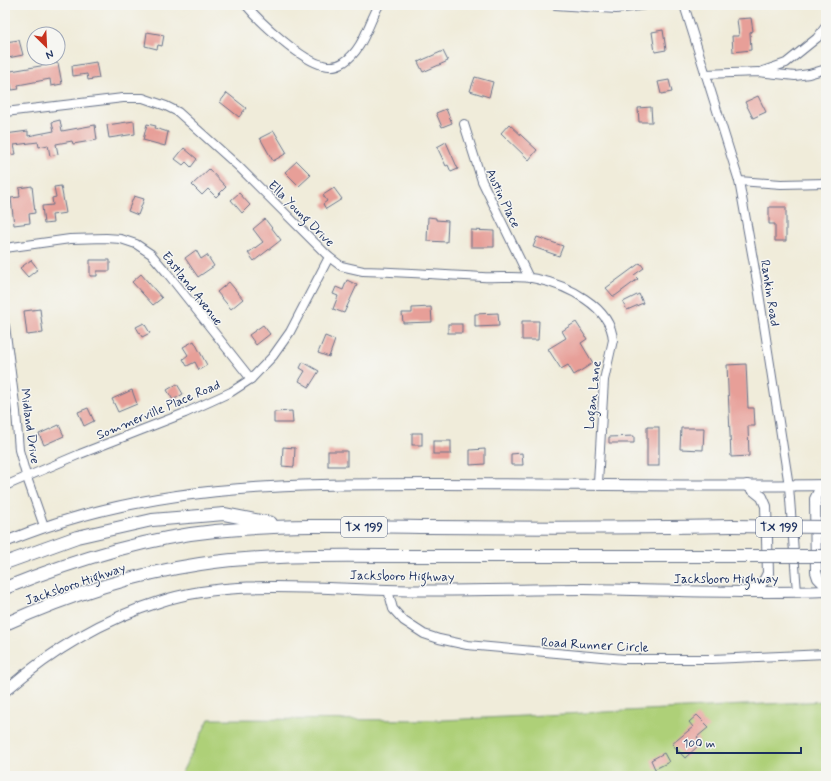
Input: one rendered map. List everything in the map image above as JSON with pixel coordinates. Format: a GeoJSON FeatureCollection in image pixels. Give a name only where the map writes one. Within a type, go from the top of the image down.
{"type":"FeatureCollection","features":[{"type":"Feature","properties":{"kind":"highway"},"geometry":{"type":"LineString","coordinates":[[5,563],[77,536],[152,520],[224,514],[288,527]]}},
{"type":"Feature","properties":{"kind":"highway","name":"Jacksboro Highway"},"geometry":{"type":"LineString","coordinates":[[5,588],[99,554],[214,531],[288,527],[826,527]]}},
{"type":"Feature","properties":{"kind":"highway","name":"Jacksboro Highway"},"geometry":{"type":"LineString","coordinates":[[5,624],[43,607],[94,589],[152,573],[201,564],[288,557],[826,556]]}},
{"type":"Feature","properties":{"kind":"main road"},"geometry":{"type":"LineString","coordinates":[[5,542],[44,526],[141,501],[182,494],[252,487],[366,484],[598,484],[826,487]]}},
{"type":"Feature","properties":{"kind":"main road"},"geometry":{"type":"LineString","coordinates":[[747,485],[762,497],[766,506],[768,573],[765,580],[759,587],[749,592]]}},
{"type":"Feature","properties":{"kind":"main road"},"geometry":{"type":"LineString","coordinates":[[826,487],[819,492],[815,499],[816,572],[818,578],[826,586]]}},
{"type":"Feature","properties":{"kind":"main road","name":"Jacksboro Highway"},"geometry":{"type":"LineString","coordinates":[[5,691],[25,673],[72,641],[113,619],[160,601],[196,593],[232,588],[749,592],[826,591]]}},
{"type":"Feature","properties":{"kind":"street"},"geometry":{"type":"LineString","coordinates":[[246,5],[261,21],[302,55],[316,63],[331,66],[345,62],[358,48],[379,5]]}},
{"type":"Feature","properties":{"kind":"street"},"geometry":{"type":"LineString","coordinates":[[555,5],[616,9],[646,5]]}},
{"type":"Feature","properties":{"kind":"street","name":"Rankin Road"},"geometry":{"type":"LineString","coordinates":[[684,5],[739,181],[758,287],[789,486],[797,592]]}},
{"type":"Feature","properties":{"kind":"street"},"geometry":{"type":"LineString","coordinates":[[758,72],[786,63],[817,38],[826,26]]}},
{"type":"Feature","properties":{"kind":"street"},"geometry":{"type":"LineString","coordinates":[[705,74],[758,72],[795,76],[826,69]]}},
{"type":"Feature","properties":{"kind":"street","name":"Ella Young Drive"},"geometry":{"type":"LineString","coordinates":[[5,112],[123,98],[143,98],[178,112],[238,166],[329,257],[341,266],[363,270],[529,278],[563,287],[581,297],[600,313]]}},
{"type":"Feature","properties":{"kind":"street","name":"Austin Place"},"geometry":{"type":"LineString","coordinates":[[464,124],[482,182],[529,278]]}},
{"type":"Feature","properties":{"kind":"street"},"geometry":{"type":"LineString","coordinates":[[739,181],[781,184],[826,183]]}},
{"type":"Feature","properties":{"kind":"street","name":"Eastland Avenue"},"geometry":{"type":"LineString","coordinates":[[5,248],[70,239],[120,239],[136,244],[151,254],[168,274],[251,380]]}},
{"type":"Feature","properties":{"kind":"street","name":"Sommerville Place Road"},"geometry":{"type":"LineString","coordinates":[[5,486],[80,454],[185,413],[231,392],[251,380],[273,356],[290,332],[329,257]]}},
{"type":"Feature","properties":{"kind":"street","name":"Logan Lane"},"geometry":{"type":"LineString","coordinates":[[598,484],[604,380],[613,340],[608,325],[600,313]]}},
{"type":"Feature","properties":{"kind":"street","name":"Midland Drive"},"geometry":{"type":"LineString","coordinates":[[5,326],[9,381],[19,450],[44,526]]}},
{"type":"Feature","properties":{"kind":"street","name":"Road Runner Circle"},"geometry":{"type":"LineString","coordinates":[[388,590],[393,609],[404,621],[424,634],[439,640],[467,645],[624,660],[712,659],[826,654]]}},
{"type":"Feature","properties":{"kind":"green space"},"geometry":{"type":"Polygon","coordinates":[[[826,701],[826,776],[180,776],[209,719],[444,720],[826,701]]]}},
{"type":"Feature","properties":{"kind":"building"},"geometry":{"type":"Polygon","coordinates":[[[751,18],[753,31],[750,32],[751,50],[733,52],[732,36],[739,36],[737,19],[751,18]]]}},
{"type":"Feature","properties":{"kind":"building"},"geometry":{"type":"Polygon","coordinates":[[[663,30],[666,50],[655,52],[652,32],[663,30]]]}},
{"type":"Feature","properties":{"kind":"building"},"geometry":{"type":"Polygon","coordinates":[[[147,32],[164,35],[162,46],[158,45],[157,49],[145,46],[147,32]]]}},
{"type":"Feature","properties":{"kind":"building"},"geometry":{"type":"Polygon","coordinates":[[[19,40],[23,55],[8,58],[5,42],[19,40]]]}},
{"type":"Feature","properties":{"kind":"building"},"geometry":{"type":"Polygon","coordinates":[[[443,51],[448,61],[423,72],[418,62],[443,51]]]}},
{"type":"Feature","properties":{"kind":"building"},"geometry":{"type":"Polygon","coordinates":[[[96,62],[99,78],[88,80],[87,74],[73,76],[72,66],[96,62]]]}},
{"type":"Feature","properties":{"kind":"building"},"geometry":{"type":"Polygon","coordinates":[[[40,66],[59,66],[62,84],[51,86],[50,79],[18,85],[19,89],[12,90],[11,84],[5,85],[5,72],[40,66]]]}},
{"type":"Feature","properties":{"kind":"building"},"geometry":{"type":"Polygon","coordinates":[[[475,77],[493,82],[489,97],[470,91],[475,77]]]}},
{"type":"Feature","properties":{"kind":"building"},"geometry":{"type":"Polygon","coordinates":[[[669,80],[672,92],[661,94],[658,82],[669,80]]]}},
{"type":"Feature","properties":{"kind":"building"},"geometry":{"type":"Polygon","coordinates":[[[227,93],[246,108],[239,117],[220,102],[227,93]]]}},
{"type":"Feature","properties":{"kind":"building"},"geometry":{"type":"Polygon","coordinates":[[[758,96],[766,112],[753,118],[745,102],[758,96]]]}},
{"type":"Feature","properties":{"kind":"building"},"geometry":{"type":"Polygon","coordinates":[[[651,107],[652,122],[639,122],[638,108],[651,107]]]}},
{"type":"Feature","properties":{"kind":"building"},"geometry":{"type":"Polygon","coordinates":[[[446,109],[452,123],[442,127],[436,113],[446,109]]]}},
{"type":"Feature","properties":{"kind":"building"},"geometry":{"type":"Polygon","coordinates":[[[60,120],[62,131],[95,125],[97,140],[73,144],[72,141],[56,144],[58,154],[50,156],[48,145],[39,147],[38,142],[14,145],[16,154],[5,155],[5,134],[28,131],[28,136],[54,131],[52,122],[60,120]]]}},
{"type":"Feature","properties":{"kind":"building"},"geometry":{"type":"Polygon","coordinates":[[[134,121],[135,134],[109,138],[107,125],[134,121]]]}},
{"type":"Feature","properties":{"kind":"building"},"geometry":{"type":"Polygon","coordinates":[[[147,124],[156,126],[155,128],[168,132],[165,146],[143,140],[147,124]]]}},
{"type":"Feature","properties":{"kind":"building"},"geometry":{"type":"Polygon","coordinates":[[[509,124],[537,150],[529,160],[501,133],[509,124]]]}},
{"type":"Feature","properties":{"kind":"building"},"geometry":{"type":"Polygon","coordinates":[[[274,131],[287,153],[273,161],[260,138],[274,131]]]}},
{"type":"Feature","properties":{"kind":"building"},"geometry":{"type":"Polygon","coordinates":[[[446,142],[458,169],[451,172],[448,165],[446,166],[437,147],[446,142]]]}},
{"type":"Feature","properties":{"kind":"building"},"geometry":{"type":"Polygon","coordinates":[[[184,148],[197,159],[191,167],[186,162],[183,165],[175,159],[184,148]]]}},
{"type":"Feature","properties":{"kind":"building"},"geometry":{"type":"Polygon","coordinates":[[[297,161],[311,175],[299,186],[285,172],[297,161]]]}},
{"type":"Feature","properties":{"kind":"building"},"geometry":{"type":"Polygon","coordinates":[[[209,169],[226,187],[216,197],[208,189],[202,195],[192,185],[209,169]]]}},
{"type":"Feature","properties":{"kind":"building"},"geometry":{"type":"Polygon","coordinates":[[[32,186],[35,213],[29,214],[30,223],[14,225],[11,198],[20,197],[19,188],[32,186]]]}},
{"type":"Feature","properties":{"kind":"building"},"geometry":{"type":"Polygon","coordinates":[[[61,186],[66,213],[52,215],[53,223],[44,224],[42,206],[53,205],[52,198],[56,197],[54,187],[61,186]]]}},
{"type":"Feature","properties":{"kind":"building"},"geometry":{"type":"Polygon","coordinates":[[[334,188],[342,199],[326,209],[323,204],[327,201],[323,195],[334,188]]]}},
{"type":"Feature","properties":{"kind":"building"},"geometry":{"type":"Polygon","coordinates":[[[239,193],[250,205],[242,213],[231,200],[239,193]]]}},
{"type":"Feature","properties":{"kind":"building"},"geometry":{"type":"Polygon","coordinates":[[[134,196],[144,199],[138,215],[128,211],[134,196]]]}},
{"type":"Feature","properties":{"kind":"building"},"geometry":{"type":"Polygon","coordinates":[[[769,207],[786,207],[786,241],[775,241],[775,224],[769,224],[769,207]]]}},
{"type":"Feature","properties":{"kind":"building"},"geometry":{"type":"Polygon","coordinates":[[[428,217],[436,218],[436,220],[448,221],[447,242],[427,241],[428,217]]]}},
{"type":"Feature","properties":{"kind":"building"},"geometry":{"type":"Polygon","coordinates":[[[265,219],[281,240],[254,261],[248,253],[263,242],[253,229],[265,219]]]}},
{"type":"Feature","properties":{"kind":"building"},"geometry":{"type":"Polygon","coordinates":[[[471,230],[494,231],[494,247],[471,247],[471,230]]]}},
{"type":"Feature","properties":{"kind":"building"},"geometry":{"type":"Polygon","coordinates":[[[537,237],[563,246],[559,256],[533,247],[537,237]]]}},
{"type":"Feature","properties":{"kind":"building"},"geometry":{"type":"Polygon","coordinates":[[[196,250],[201,259],[207,255],[214,266],[198,277],[185,258],[196,250]]]}},
{"type":"Feature","properties":{"kind":"building"},"geometry":{"type":"Polygon","coordinates":[[[31,260],[38,269],[28,277],[20,268],[31,260]]]}},
{"type":"Feature","properties":{"kind":"building"},"geometry":{"type":"Polygon","coordinates":[[[90,260],[110,260],[110,271],[97,271],[97,276],[90,276],[90,260]]]}},
{"type":"Feature","properties":{"kind":"building"},"geometry":{"type":"Polygon","coordinates":[[[640,263],[644,268],[634,275],[638,279],[613,296],[606,288],[640,263]]]}},
{"type":"Feature","properties":{"kind":"building"},"geometry":{"type":"Polygon","coordinates":[[[141,274],[162,298],[153,305],[132,282],[141,274]]]}},
{"type":"Feature","properties":{"kind":"building"},"geometry":{"type":"Polygon","coordinates":[[[347,280],[357,285],[344,313],[333,309],[338,296],[333,294],[336,287],[343,290],[347,280]]]}},
{"type":"Feature","properties":{"kind":"building"},"geometry":{"type":"Polygon","coordinates":[[[229,282],[243,299],[231,309],[217,292],[229,282]]]}},
{"type":"Feature","properties":{"kind":"building"},"geometry":{"type":"Polygon","coordinates":[[[639,294],[643,303],[627,310],[623,302],[639,294]]]}},
{"type":"Feature","properties":{"kind":"building"},"geometry":{"type":"Polygon","coordinates":[[[431,307],[432,322],[403,323],[402,313],[412,313],[412,308],[431,307]]]}},
{"type":"Feature","properties":{"kind":"building"},"geometry":{"type":"Polygon","coordinates":[[[40,309],[43,333],[27,335],[24,311],[40,309]]]}},
{"type":"Feature","properties":{"kind":"building"},"geometry":{"type":"Polygon","coordinates":[[[498,313],[499,326],[475,327],[475,314],[498,313]]]}},
{"type":"Feature","properties":{"kind":"building"},"geometry":{"type":"Polygon","coordinates":[[[522,321],[539,321],[538,340],[522,340],[522,321]]]}},
{"type":"Feature","properties":{"kind":"building"},"geometry":{"type":"Polygon","coordinates":[[[576,322],[587,339],[581,343],[593,363],[574,375],[568,365],[561,369],[548,349],[566,338],[562,331],[576,322]]]}},
{"type":"Feature","properties":{"kind":"building"},"geometry":{"type":"Polygon","coordinates":[[[144,323],[150,333],[142,337],[136,327],[144,323]]]}},
{"type":"Feature","properties":{"kind":"building"},"geometry":{"type":"Polygon","coordinates":[[[448,324],[462,324],[462,333],[448,333],[448,324]]]}},
{"type":"Feature","properties":{"kind":"building"},"geometry":{"type":"Polygon","coordinates":[[[263,325],[270,334],[256,345],[249,335],[263,325]]]}},
{"type":"Feature","properties":{"kind":"building"},"geometry":{"type":"Polygon","coordinates":[[[325,336],[335,340],[329,357],[318,353],[325,336]]]}},
{"type":"Feature","properties":{"kind":"building"},"geometry":{"type":"Polygon","coordinates":[[[194,341],[207,365],[199,370],[195,362],[187,366],[183,359],[188,355],[183,347],[194,341]]]}},
{"type":"Feature","properties":{"kind":"building"},"geometry":{"type":"Polygon","coordinates":[[[303,362],[319,371],[309,387],[299,381],[305,371],[300,368],[303,362]]]}},
{"type":"Feature","properties":{"kind":"building"},"geometry":{"type":"Polygon","coordinates":[[[746,364],[748,408],[754,408],[755,426],[748,426],[749,456],[731,457],[727,365],[746,364]]]}},
{"type":"Feature","properties":{"kind":"building"},"geometry":{"type":"Polygon","coordinates":[[[177,384],[183,394],[173,400],[167,390],[177,384]]]}},
{"type":"Feature","properties":{"kind":"building"},"geometry":{"type":"Polygon","coordinates":[[[132,390],[137,404],[118,412],[112,399],[132,390]]]}},
{"type":"Feature","properties":{"kind":"building"},"geometry":{"type":"Polygon","coordinates":[[[88,408],[94,421],[84,426],[78,412],[88,408]]]}},
{"type":"Feature","properties":{"kind":"building"},"geometry":{"type":"Polygon","coordinates":[[[292,411],[293,423],[274,423],[274,412],[292,411]]]}},
{"type":"Feature","properties":{"kind":"building"},"geometry":{"type":"Polygon","coordinates":[[[59,425],[64,436],[44,445],[39,434],[59,425]]]}},
{"type":"Feature","properties":{"kind":"building"},"geometry":{"type":"Polygon","coordinates":[[[647,427],[659,427],[659,466],[647,466],[647,427]]]}},
{"type":"Feature","properties":{"kind":"building"},"geometry":{"type":"Polygon","coordinates":[[[681,428],[704,428],[703,450],[680,449],[681,428]]]}},
{"type":"Feature","properties":{"kind":"building"},"geometry":{"type":"Polygon","coordinates":[[[412,433],[422,433],[422,445],[412,445],[412,433]]]}},
{"type":"Feature","properties":{"kind":"building"},"geometry":{"type":"Polygon","coordinates":[[[634,436],[634,443],[609,443],[609,437],[634,436]]]}},
{"type":"Feature","properties":{"kind":"building"},"geometry":{"type":"Polygon","coordinates":[[[433,441],[451,441],[451,454],[433,454],[433,441]]]}},
{"type":"Feature","properties":{"kind":"building"},"geometry":{"type":"Polygon","coordinates":[[[283,447],[295,448],[294,467],[282,466],[283,447]]]}},
{"type":"Feature","properties":{"kind":"building"},"geometry":{"type":"Polygon","coordinates":[[[485,449],[485,464],[470,465],[470,450],[485,449]]]}},
{"type":"Feature","properties":{"kind":"building"},"geometry":{"type":"Polygon","coordinates":[[[328,451],[347,451],[347,466],[328,466],[328,451]]]}},
{"type":"Feature","properties":{"kind":"building"},"geometry":{"type":"Polygon","coordinates":[[[522,453],[523,465],[511,465],[511,454],[522,453]]]}},
{"type":"Feature","properties":{"kind":"building"},"geometry":{"type":"Polygon","coordinates":[[[697,715],[709,727],[697,737],[699,740],[695,744],[698,746],[685,758],[672,744],[693,727],[689,722],[697,715]]]}},
{"type":"Feature","properties":{"kind":"building"},"geometry":{"type":"Polygon","coordinates":[[[664,753],[669,762],[655,769],[651,760],[664,753]]]}}]}
